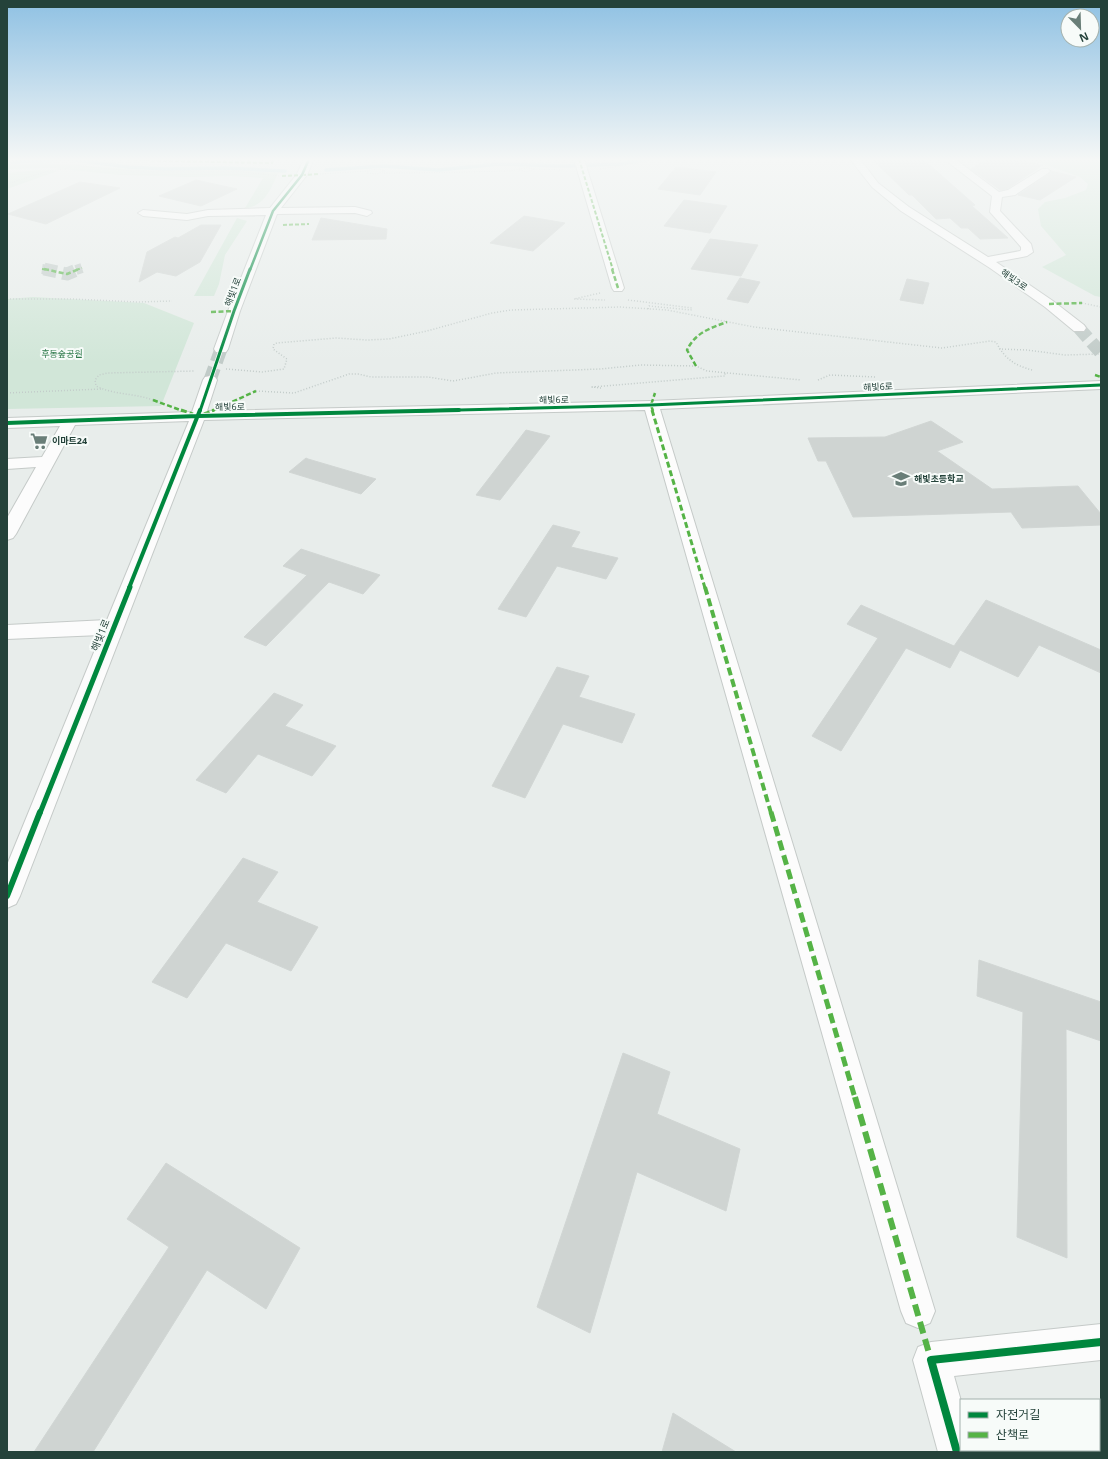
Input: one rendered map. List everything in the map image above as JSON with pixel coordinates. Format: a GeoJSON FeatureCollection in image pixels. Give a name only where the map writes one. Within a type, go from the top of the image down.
{"type":"FeatureCollection","features":[{"type":"Feature","properties":{"kind":"street","name":"해빛1로"},"geometry":{"type":"LineString","coordinates":[[221,349],[234,311],[267,227]]}},
{"type":"Feature","properties":{"kind":"street"},"geometry":{"type":"LineString","coordinates":[[599,227],[618,288]]}},
{"type":"Feature","properties":{"kind":"street","name":"해빛3로"},"geometry":{"type":"LineString","coordinates":[[933,227],[1049,304],[1079,328]]}},
{"type":"Feature","properties":{"kind":"street"},"geometry":{"type":"LineString","coordinates":[[986,261],[1027,252],[1027,246],[1009,227]]}},
{"type":"Feature","properties":{"kind":"street","name":"해빛1로"},"geometry":{"type":"LineString","coordinates":[[7,896],[198,416],[210,373]]}},
{"type":"Feature","properties":{"kind":"street","name":"해빛6로"},"geometry":{"type":"LineString","coordinates":[[7,423],[198,416],[651,405],[1101,385]]}},
{"type":"Feature","properties":{"kind":"street"},"geometry":{"type":"LineString","coordinates":[[651,405],[918,1311]]}},
{"type":"Feature","properties":{"kind":"street"},"geometry":{"type":"LineString","coordinates":[[7,534],[70,421]]}},
{"type":"Feature","properties":{"kind":"street"},"geometry":{"type":"LineString","coordinates":[[7,464],[47,462]]}},
{"type":"Feature","properties":{"kind":"street"},"geometry":{"type":"LineString","coordinates":[[7,632],[113,627]]}},
{"type":"Feature","properties":{"kind":"street"},"geometry":{"type":"LineString","coordinates":[[957,1452],[931,1360],[1101,1342]]}},
{"type":"Feature","properties":{"kind":"path"},"geometry":{"type":"LineString","coordinates":[[611,300],[574,299],[618,288]]}},
{"type":"Feature","properties":{"kind":"path"},"geometry":{"type":"LineString","coordinates":[[7,299],[62,298],[142,302],[165,300],[172,302]]}},
{"type":"Feature","properties":{"kind":"path"},"geometry":{"type":"LineString","coordinates":[[626,300],[692,308],[691,310],[649,306],[648,309]]}},
{"type":"Feature","properties":{"kind":"path"},"geometry":{"type":"LineString","coordinates":[[1082,303],[1101,307]]}},
{"type":"Feature","properties":{"kind":"path"},"geometry":{"type":"LineString","coordinates":[[101,389],[96,386],[95,380],[99,375],[108,373],[210,373],[234,369],[271,373],[284,370],[287,359],[275,352],[273,349],[274,344],[278,343],[336,338],[367,340],[389,339],[427,331],[485,314],[511,310],[620,307],[689,314],[754,327],[942,348],[952,348],[990,340],[996,342],[1008,362],[1018,367],[1032,370]]}},
{"type":"Feature","properties":{"kind":"path"},"geometry":{"type":"LineString","coordinates":[[999,349],[1027,350],[1065,355],[1101,354]]}},
{"type":"Feature","properties":{"kind":"path"},"geometry":{"type":"LineString","coordinates":[[256,391],[294,393],[349,374],[372,377],[428,377],[453,382],[496,373],[641,366],[696,366],[707,371],[808,380]]}},
{"type":"Feature","properties":{"kind":"path"},"geometry":{"type":"LineString","coordinates":[[605,389],[592,387],[725,376],[725,372]]}},
{"type":"Feature","properties":{"kind":"path"},"geometry":{"type":"LineString","coordinates":[[814,381],[836,374],[880,378]]}},
{"type":"Feature","properties":{"kind":"path"},"geometry":{"type":"LineString","coordinates":[[7,393],[101,389],[131,394],[153,400]]}},
{"type":"Feature","properties":{"kind":"green space"},"geometry":{"type":"Polygon","coordinates":[[[232,227],[243,227],[225,255],[219,284],[214,296],[194,296],[232,227]]]}},
{"type":"Feature","properties":{"kind":"green space"},"geometry":{"type":"Polygon","coordinates":[[[1042,227],[1101,227],[1101,297],[1095,296],[1042,267],[1066,255],[1042,227]]]}},
{"type":"Feature","properties":{"kind":"green space","name":"후동숲공원"},"geometry":{"type":"Polygon","coordinates":[[[33,297],[144,303],[194,323],[161,406],[7,409],[7,299],[33,297]]]}},
{"type":"Feature","properties":{"kind":"building"},"geometry":{"type":"Polygon","coordinates":[[[197,227],[220,227],[200,262],[176,276],[157,272],[139,282],[147,252],[175,237],[178,238],[197,227]]]}},
{"type":"Feature","properties":{"kind":"building"},"geometry":{"type":"Polygon","coordinates":[[[317,227],[376,227],[387,229],[386,239],[312,240],[317,227]]]}},
{"type":"Feature","properties":{"kind":"building"},"geometry":{"type":"Polygon","coordinates":[[[510,227],[560,227],[533,251],[490,243],[510,227]]]}},
{"type":"Feature","properties":{"kind":"building"},"geometry":{"type":"Polygon","coordinates":[[[671,227],[714,227],[710,233],[671,227]]]}},
{"type":"Feature","properties":{"kind":"building"},"geometry":{"type":"Polygon","coordinates":[[[960,227],[996,227],[1008,238],[980,239],[968,228],[960,227]]]}},
{"type":"Feature","properties":{"kind":"building"},"geometry":{"type":"Polygon","coordinates":[[[710,239],[758,245],[741,276],[691,269],[710,239]]]}},
{"type":"Feature","properties":{"kind":"building"},"geometry":{"type":"Polygon","coordinates":[[[740,278],[760,282],[748,303],[727,299],[740,278]]]}},
{"type":"Feature","properties":{"kind":"building"},"geometry":{"type":"Polygon","coordinates":[[[907,279],[929,283],[923,304],[900,300],[907,279]]]}},
{"type":"Feature","properties":{"kind":"building"},"geometry":{"type":"Polygon","coordinates":[[[931,421],[963,442],[937,451],[992,489],[1078,486],[1101,514],[1101,525],[1022,528],[1011,512],[853,517],[826,461],[818,461],[808,438],[885,437],[931,421]]]}},
{"type":"Feature","properties":{"kind":"building"},"geometry":{"type":"Polygon","coordinates":[[[526,430],[550,436],[500,500],[476,495],[526,430]]]}},
{"type":"Feature","properties":{"kind":"building"},"geometry":{"type":"Polygon","coordinates":[[[306,458],[376,479],[361,494],[289,472],[306,458]]]}},
{"type":"Feature","properties":{"kind":"building"},"geometry":{"type":"Polygon","coordinates":[[[553,525],[580,532],[571,547],[618,558],[606,579],[557,566],[526,617],[498,609],[553,525]]]}},
{"type":"Feature","properties":{"kind":"building"},"geometry":{"type":"Polygon","coordinates":[[[301,549],[380,575],[363,594],[329,582],[266,646],[244,637],[307,575],[283,566],[301,549]]]}},
{"type":"Feature","properties":{"kind":"building"},"geometry":{"type":"Polygon","coordinates":[[[986,600],[1101,650],[1101,673],[1039,645],[1018,677],[960,650],[950,668],[906,648],[841,751],[812,736],[878,638],[847,624],[861,605],[954,646],[986,600]]]}},
{"type":"Feature","properties":{"kind":"building"},"geometry":{"type":"Polygon","coordinates":[[[557,667],[589,676],[579,697],[635,714],[622,743],[563,724],[525,798],[492,786],[557,667]]]}},
{"type":"Feature","properties":{"kind":"building"},"geometry":{"type":"Polygon","coordinates":[[[274,693],[303,705],[285,726],[336,746],[312,776],[258,754],[226,793],[196,780],[274,693]]]}},
{"type":"Feature","properties":{"kind":"building"},"geometry":{"type":"Polygon","coordinates":[[[243,858],[278,872],[257,902],[318,927],[291,971],[226,943],[187,998],[152,982],[243,858]]]}},
{"type":"Feature","properties":{"kind":"building"},"geometry":{"type":"Polygon","coordinates":[[[979,960],[1101,1002],[1101,1041],[1066,1029],[1067,1258],[1017,1237],[1023,1012],[977,996],[979,960]]]}},
{"type":"Feature","properties":{"kind":"building"},"geometry":{"type":"Polygon","coordinates":[[[623,1053],[670,1072],[657,1114],[740,1149],[726,1211],[637,1172],[590,1333],[537,1307],[623,1053]]]}},
{"type":"Feature","properties":{"kind":"building"},"geometry":{"type":"Polygon","coordinates":[[[166,1163],[300,1248],[266,1309],[207,1270],[93,1452],[34,1452],[169,1247],[127,1219],[166,1163]]]}},
{"type":"Feature","properties":{"kind":"building"},"geometry":{"type":"Polygon","coordinates":[[[673,1413],[736,1452],[662,1452],[673,1413]]]}},
{"type":"Feature","properties":{"kind":"tunnel"},"geometry":{"type":"LineString","coordinates":[[42,269],[48,270]]}},
{"type":"Feature","properties":{"kind":"tunnel"},"geometry":{"type":"LineString","coordinates":[[48,270],[67,274],[79,269]]}},
{"type":"Feature","properties":{"kind":"tunnel"},"geometry":{"type":"LineString","coordinates":[[1079,328],[1101,353]]}},
{"type":"Feature","properties":{"kind":"tunnel"},"geometry":{"type":"LineString","coordinates":[[210,380],[221,349]]}},
{"type":"Feature","properties":{"kind":"marked path"},"geometry":{"type":"LineString","coordinates":[[600,227],[618,288]]}},
{"type":"Feature","properties":{"kind":"marked path"},"geometry":{"type":"LineString","coordinates":[[42,269],[67,274],[82,268]]}},
{"type":"Feature","properties":{"kind":"marked path"},"geometry":{"type":"LineString","coordinates":[[1049,304],[1082,303]]}},
{"type":"Feature","properties":{"kind":"marked path"},"geometry":{"type":"LineString","coordinates":[[211,312],[234,311]]}},
{"type":"Feature","properties":{"kind":"marked path"},"geometry":{"type":"LineString","coordinates":[[696,366],[687,350],[690,344],[698,335],[715,326],[727,322]]}},
{"type":"Feature","properties":{"kind":"marked path"},"geometry":{"type":"LineString","coordinates":[[1095,375],[1101,377]]}},
{"type":"Feature","properties":{"kind":"marked path"},"geometry":{"type":"LineString","coordinates":[[204,414],[256,391]]}},
{"type":"Feature","properties":{"kind":"marked path"},"geometry":{"type":"LineString","coordinates":[[655,393],[651,405],[918,1311],[931,1360]]}},
{"type":"Feature","properties":{"kind":"marked path"},"geometry":{"type":"LineString","coordinates":[[153,400],[193,414]]}},
{"type":"Feature","properties":{"kind":"cycle path"},"geometry":{"type":"LineString","coordinates":[[7,896],[198,416],[234,311],[267,227]]}},
{"type":"Feature","properties":{"kind":"cycle path"},"geometry":{"type":"LineString","coordinates":[[7,423],[198,416],[651,405],[1101,385]]}},
{"type":"Feature","properties":{"kind":"cycle path"},"geometry":{"type":"LineString","coordinates":[[957,1452],[931,1360],[1101,1342]]}},
{"type":"Feature","properties":{"kind":"place","name":"이마트24"},"geometry":{"type":"Point","coordinates":[39,441]}},
{"type":"Feature","properties":{"kind":"place","name":"해빛초등학교"},"geometry":{"type":"Point","coordinates":[901,479]}}]}
